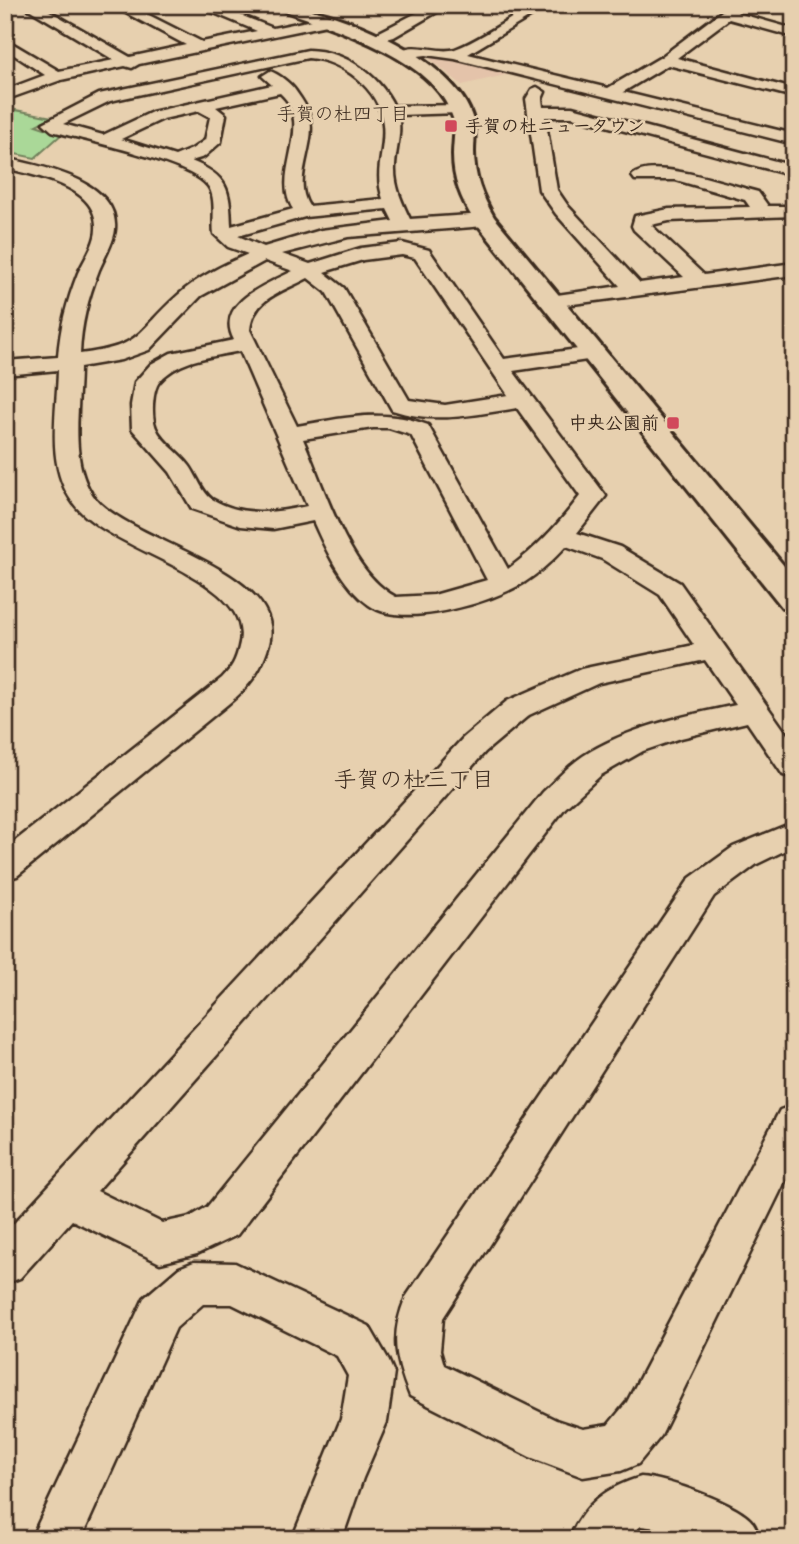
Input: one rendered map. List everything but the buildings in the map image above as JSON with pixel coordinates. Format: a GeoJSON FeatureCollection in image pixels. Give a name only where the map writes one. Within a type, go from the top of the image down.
{"type":"FeatureCollection","features":[{"type":"Feature","properties":{"kind":"street"},"geometry":{"type":"LineString","coordinates":[[29,5],[166,85]]}},
{"type":"Feature","properties":{"kind":"street"},"geometry":{"type":"LineString","coordinates":[[118,5],[200,46]]}},
{"type":"Feature","properties":{"kind":"street"},"geometry":{"type":"LineString","coordinates":[[202,5],[272,32]]}},
{"type":"Feature","properties":{"kind":"street"},"geometry":{"type":"LineString","coordinates":[[283,5],[324,15],[403,54],[437,79],[460,108],[463,119],[464,176],[469,194],[485,220],[794,600]]}},
{"type":"Feature","properties":{"kind":"street"},"geometry":{"type":"LineString","coordinates":[[455,55],[543,5]]}},
{"type":"Feature","properties":{"kind":"street"},"geometry":{"type":"LineString","coordinates":[[407,7],[436,8]]}},
{"type":"Feature","properties":{"kind":"street"},"geometry":{"type":"LineString","coordinates":[[373,39],[390,34],[436,8]]}},
{"type":"Feature","properties":{"kind":"street"},"geometry":{"type":"LineString","coordinates":[[611,93],[666,60],[733,10],[794,33]]}},
{"type":"Feature","properties":{"kind":"street"},"geometry":{"type":"LineString","coordinates":[[5,95],[57,76],[272,32],[324,15]]}},
{"type":"Feature","properties":{"kind":"street"},"geometry":{"type":"LineString","coordinates":[[5,43],[57,76]]}},
{"type":"Feature","properties":{"kind":"street"},"geometry":{"type":"LineString","coordinates":[[403,54],[426,51],[455,55],[794,139]]}},
{"type":"Feature","properties":{"kind":"street"},"geometry":{"type":"LineString","coordinates":[[223,234],[222,196],[213,178],[176,162],[51,123],[92,102],[308,54],[329,54],[368,82],[388,111],[392,125],[387,181],[405,227]]}},
{"type":"Feature","properties":{"kind":"street"},"geometry":{"type":"LineString","coordinates":[[666,60],[790,93]]}},
{"type":"Feature","properties":{"kind":"street"},"geometry":{"type":"LineString","coordinates":[[255,66],[286,87],[303,113],[306,125],[295,168],[298,206],[304,212]]}},
{"type":"Feature","properties":{"kind":"street"},"geometry":{"type":"LineString","coordinates":[[559,80],[535,93],[548,190],[635,290]]}},
{"type":"Feature","properties":{"kind":"street"},"geometry":{"type":"LineString","coordinates":[[104,141],[145,119],[286,87]]}},
{"type":"Feature","properties":{"kind":"street"},"geometry":{"type":"LineString","coordinates":[[176,162],[198,153],[213,142],[218,115],[201,106]]}},
{"type":"Feature","properties":{"kind":"street"},"geometry":{"type":"LineString","coordinates":[[388,111],[460,108]]}},
{"type":"Feature","properties":{"kind":"street"},"geometry":{"type":"LineString","coordinates":[[537,112],[572,113],[794,171]]}},
{"type":"Feature","properties":{"kind":"street"},"geometry":{"type":"LineString","coordinates":[[653,134],[635,149],[641,176],[669,215]]}},
{"type":"Feature","properties":{"kind":"street"},"geometry":{"type":"LineString","coordinates":[[5,163],[77,187],[100,205],[105,213],[106,230],[74,314],[69,360],[66,443],[69,464],[85,503],[113,528],[207,573],[236,592],[251,609],[258,628],[255,652],[248,667],[232,684],[5,867]]}},
{"type":"Feature","properties":{"kind":"street"},"geometry":{"type":"LineString","coordinates":[[641,176],[677,176],[751,196],[762,211]]}},
{"type":"Feature","properties":{"kind":"street"},"geometry":{"type":"LineString","coordinates":[[223,234],[304,212],[394,203]]}},
{"type":"Feature","properties":{"kind":"street"},"geometry":{"type":"LineString","coordinates":[[699,281],[641,226],[642,220],[669,215],[794,211]]}},
{"type":"Feature","properties":{"kind":"street"},"geometry":{"type":"LineString","coordinates":[[5,368],[125,352],[140,345],[156,332],[188,296],[211,281],[266,254],[317,236],[485,220]]}},
{"type":"Feature","properties":{"kind":"street"},"geometry":{"type":"LineString","coordinates":[[223,234],[235,243],[309,270],[334,288],[400,405],[415,411],[437,412],[523,400]]}},
{"type":"Feature","properties":{"kind":"street"},"geometry":{"type":"LineString","coordinates":[[402,249],[422,254],[498,366],[593,496],[563,537],[526,571],[502,583],[461,598],[421,606],[391,604],[379,600],[349,566],[247,343],[239,330],[241,314],[252,300],[309,270],[361,254],[402,249]]}},
{"type":"Feature","properties":{"kind":"street"},"geometry":{"type":"LineString","coordinates":[[550,301],[794,269]]}},
{"type":"Feature","properties":{"kind":"street"},"geometry":{"type":"LineString","coordinates":[[247,343],[179,358],[159,369],[146,382],[142,405],[144,429],[180,469],[201,503],[241,518],[273,522],[323,511]]}},
{"type":"Feature","properties":{"kind":"street"},"geometry":{"type":"LineString","coordinates":[[498,366],[593,353]]}},
{"type":"Feature","properties":{"kind":"street"},"geometry":{"type":"LineString","coordinates":[[290,434],[386,419],[403,422],[420,430],[502,583]]}},
{"type":"Feature","properties":{"kind":"street"},"geometry":{"type":"LineString","coordinates":[[563,537],[611,553],[670,589],[794,767]]}},
{"type":"Feature","properties":{"kind":"street"},"geometry":{"type":"LineString","coordinates":[[5,1264],[474,745],[518,708],[591,676],[712,650]]}},
{"type":"Feature","properties":{"kind":"street"},"geometry":{"type":"LineString","coordinates":[[65,1196],[160,1243],[197,1235],[222,1221],[554,800],[592,765],[629,743],[674,728],[754,710]]}},
{"type":"Feature","properties":{"kind":"street"},"geometry":{"type":"LineString","coordinates":[[794,834],[766,842],[720,869],[702,887],[422,1312],[417,1351],[426,1380],[547,1440],[583,1453],[621,1447],[644,1419],[794,1122]]}},
{"type":"Feature","properties":{"kind":"street"},"geometry":{"type":"LineString","coordinates":[[56,1539],[160,1313],[194,1283],[235,1283],[353,1341],[371,1373],[365,1422],[341,1473],[317,1539]]}},
{"type":"Feature","properties":{"kind":"street"},"geometry":{"type":"LineString","coordinates":[[594,1539],[612,1515],[631,1504],[658,1500],[690,1512],[735,1539]]}},
{"type":"Feature","properties":{"kind":"shaded area"},"geometry":{"type":"Polygon","coordinates":[[[437,54],[514,73],[462,85],[431,60],[430,56],[437,54]]]}},
{"type":"Feature","properties":{"kind":"green space"},"geometry":{"type":"Polygon","coordinates":[[[5,108],[52,117],[36,125],[62,134],[35,158],[5,152],[5,108]]]}},
{"type":"Feature","properties":{"kind":"place","name":"手賀の杜ニュータウン"},"geometry":{"type":"Point","coordinates":[451,126]}},
{"type":"Feature","properties":{"kind":"place","name":"中央公園前"},"geometry":{"type":"Point","coordinates":[673,423]}},
{"type":"Feature","properties":{"kind":"district","name":"手賀の杜四丁目"},"geometry":{"type":"Point","coordinates":[343,114]}},
{"type":"Feature","properties":{"kind":"district","name":"手賀の杜三丁目"},"geometry":{"type":"Point","coordinates":[414,780]}}]}
